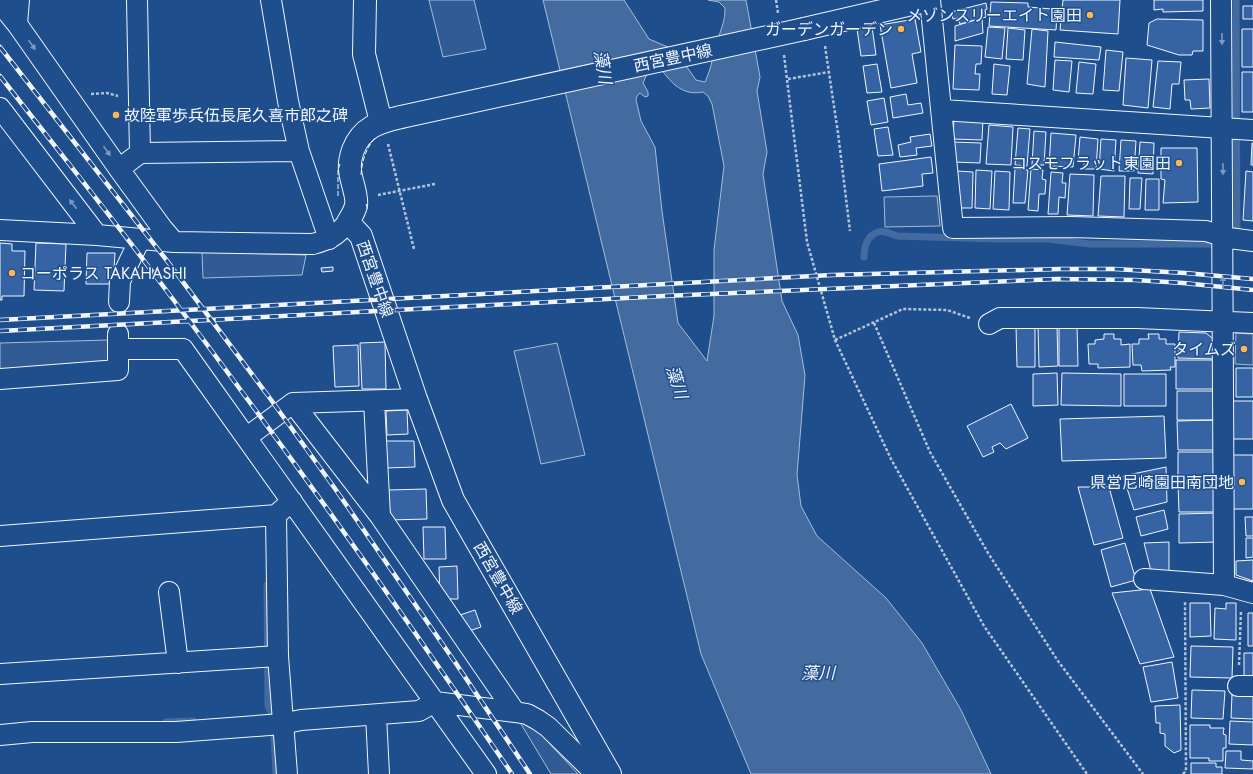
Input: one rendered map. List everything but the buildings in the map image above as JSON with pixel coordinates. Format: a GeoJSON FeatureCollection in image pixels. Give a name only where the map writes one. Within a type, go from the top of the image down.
{"type":"FeatureCollection","features":[{"type":"Feature","properties":{"kind":"main road"},"geometry":{"type":"LineString","coordinates":[[365,0],[364,54],[389,126]]}},
{"type":"Feature","properties":{"kind":"main road","name":"西宮豊中線"},"geometry":{"type":"LineString","coordinates":[[610,774],[453,500],[416,399],[361,236],[348,222],[354,212],[356,204],[350,168],[351,157],[356,143],[370,128],[389,126],[929,0]]}},
{"type":"Feature","properties":{"kind":"street"},"geometry":{"type":"LineString","coordinates":[[17,24],[20,0]]}},
{"type":"Feature","properties":{"kind":"street"},"geometry":{"type":"LineString","coordinates":[[137,0],[140,153]]}},
{"type":"Feature","properties":{"kind":"street"},"geometry":{"type":"LineString","coordinates":[[271,0],[288,100],[299,151],[329,239]]}},
{"type":"Feature","properties":{"kind":"street"},"geometry":{"type":"LineString","coordinates":[[929,0],[942,110],[953,228],[1071,227],[1206,231],[1237,239]]}},
{"type":"Feature","properties":{"kind":"street"},"geometry":{"type":"LineString","coordinates":[[1144,579],[1240,589],[1223,321],[1237,239],[1237,129],[1221,0]]}},
{"type":"Feature","properties":{"kind":"street"},"geometry":{"type":"LineString","coordinates":[[0,2],[119,169],[174,242]]}},
{"type":"Feature","properties":{"kind":"street"},"geometry":{"type":"LineString","coordinates":[[0,108],[97,235]]}},
{"type":"Feature","properties":{"kind":"street"},"geometry":{"type":"LineString","coordinates":[[942,110],[1237,129]]}},
{"type":"Feature","properties":{"kind":"street"},"geometry":{"type":"LineString","coordinates":[[119,169],[140,153],[299,151]]}},
{"type":"Feature","properties":{"kind":"street"},"geometry":{"type":"LineString","coordinates":[[0,230],[97,235],[174,242],[313,244],[329,239],[341,230],[348,222]]}},
{"type":"Feature","properties":{"kind":"street"},"geometry":{"type":"LineString","coordinates":[[119,302],[120,281],[140,239]]}},
{"type":"Feature","properties":{"kind":"street"},"geometry":{"type":"LineString","coordinates":[[989,324],[1000,318],[1137,318],[1253,323]]}},
{"type":"Feature","properties":{"kind":"street"},"geometry":{"type":"LineString","coordinates":[[0,379],[118,370],[118,341],[183,349],[486,774]]}},
{"type":"Feature","properties":{"kind":"street"},"geometry":{"type":"LineString","coordinates":[[246,437],[293,403],[416,399]]}},
{"type":"Feature","properties":{"kind":"street"},"geometry":{"type":"LineString","coordinates":[[374,401],[380,516]]}},
{"type":"Feature","properties":{"kind":"street"},"geometry":{"type":"LineString","coordinates":[[293,403],[380,516],[515,712]]}},
{"type":"Feature","properties":{"kind":"street"},"geometry":{"type":"LineString","coordinates":[[0,536],[276,515],[292,501]]}},
{"type":"Feature","properties":{"kind":"street"},"geometry":{"type":"LineString","coordinates":[[276,515],[278,656],[282,724],[285,740],[286,774]]}},
{"type":"Feature","properties":{"kind":"street"},"geometry":{"type":"LineString","coordinates":[[169,592],[178,662]]}},
{"type":"Feature","properties":{"kind":"street"},"geometry":{"type":"LineString","coordinates":[[0,674],[278,656]]}},
{"type":"Feature","properties":{"kind":"street"},"geometry":{"type":"LineString","coordinates":[[0,734],[32,732],[176,732],[282,724],[301,720],[419,712],[435,702],[527,714],[548,727],[596,774]]}},
{"type":"Feature","properties":{"kind":"street"},"geometry":{"type":"LineString","coordinates":[[376,715],[379,774]]}},
{"type":"Feature","properties":{"kind":"path"},"geometry":{"type":"LineString","coordinates":[[776,0],[778,16]]}},
{"type":"Feature","properties":{"kind":"path"},"geometry":{"type":"LineString","coordinates":[[813,27],[829,72],[850,231]]}},
{"type":"Feature","properties":{"kind":"path"},"geometry":{"type":"LineString","coordinates":[[783,47],[807,242],[835,340],[891,459],[984,626],[1087,774]]}},
{"type":"Feature","properties":{"kind":"path"},"geometry":{"type":"LineString","coordinates":[[788,79],[829,72]]}},
{"type":"Feature","properties":{"kind":"path"},"geometry":{"type":"LineString","coordinates":[[85,95],[107,93],[139,102]]}},
{"type":"Feature","properties":{"kind":"path"},"geometry":{"type":"LineString","coordinates":[[389,126],[400,191],[414,249]]}},
{"type":"Feature","properties":{"kind":"path"},"geometry":{"type":"LineString","coordinates":[[378,196],[435,184]]}},
{"type":"Feature","properties":{"kind":"path"},"geometry":{"type":"LineString","coordinates":[[835,340],[903,309],[947,310],[989,324]]}},
{"type":"Feature","properties":{"kind":"path"},"geometry":{"type":"LineString","coordinates":[[874,323],[930,452],[988,553],[1058,661],[1144,774]]}},
{"type":"Feature","properties":{"kind":"path"},"geometry":{"type":"LineString","coordinates":[[1183,774],[1186,771],[1184,582]]}},
{"type":"Feature","properties":{"kind":"path"},"geometry":{"type":"LineString","coordinates":[[1240,589],[1245,686]]}},
{"type":"Feature","properties":{"kind":"shaded area"},"geometry":{"type":"Polygon","coordinates":[[[429,0],[474,0],[486,49],[443,57],[429,0]]]}},
{"type":"Feature","properties":{"kind":"shaded area"},"geometry":{"type":"Polygon","coordinates":[[[937,196],[940,226],[885,227],[884,197],[937,196]]]}},
{"type":"Feature","properties":{"kind":"shaded area"},"geometry":{"type":"Polygon","coordinates":[[[202,252],[306,255],[302,275],[203,278],[202,252]]]}},
{"type":"Feature","properties":{"kind":"shaded area","name":"タイムズ"},"geometry":{"type":"Polygon","coordinates":[[[1236,333],[1253,334],[1253,365],[1235,364],[1236,333]]]}},
{"type":"Feature","properties":{"kind":"shaded area"},"geometry":{"type":"Polygon","coordinates":[[[109,340],[109,364],[0,371],[0,343],[109,340]]]}},
{"type":"Feature","properties":{"kind":"shaded area"},"geometry":{"type":"Polygon","coordinates":[[[557,343],[585,455],[541,464],[514,351],[557,343]]]}},
{"type":"Feature","properties":{"kind":"shaded area"},"geometry":{"type":"Polygon","coordinates":[[[518,719],[532,725],[578,774],[551,774],[518,719]]]}},
{"type":"Feature","properties":{"kind":"water","name":"藻川"},"geometry":{"type":"Polygon","coordinates":[[[543,0],[624,0],[649,39],[675,50],[696,80],[705,82],[725,13],[725,8],[719,2],[708,0],[746,0],[760,77],[757,91],[767,152],[763,174],[782,301],[798,335],[805,375],[797,475],[801,506],[817,536],[886,598],[922,643],[961,710],[991,774],[751,774],[701,654],[543,0]],[[649,69],[643,83],[648,92],[648,96],[645,97],[640,93],[636,100],[641,121],[655,147],[662,211],[678,323],[707,361],[714,316],[714,250],[724,166],[712,104],[708,96],[703,92],[690,92],[679,88],[661,69],[649,69]]]}},
{"type":"Feature","properties":{"kind":"waterway"},"geometry":{"type":"LineString","coordinates":[[1236,0],[1237,239]]}},
{"type":"Feature","properties":{"kind":"waterway"},"geometry":{"type":"LineString","coordinates":[[864,257],[869,239],[874,234],[880,232],[887,232],[897,236],[1049,239],[1090,244],[1221,244]]}},
{"type":"Feature","properties":{"kind":"waterway"},"geometry":{"type":"LineString","coordinates":[[267,585],[268,706],[273,716],[276,774]]}},
{"type":"Feature","properties":{"kind":"waterway"},"geometry":{"type":"LineString","coordinates":[[166,722],[193,721]]}},
{"type":"Feature","properties":{"kind":"railway"},"geometry":{"type":"LineString","coordinates":[[0,47],[168,262],[269,397],[336,490],[457,665],[530,774]]}},
{"type":"Feature","properties":{"kind":"railway"},"geometry":{"type":"LineString","coordinates":[[0,76],[121,230],[251,403],[383,587],[512,774]]}},
{"type":"Feature","properties":{"kind":"railway"},"geometry":{"type":"LineString","coordinates":[[0,320],[832,275],[1114,269],[1253,279]]}},
{"type":"Feature","properties":{"kind":"railway"},"geometry":{"type":"LineString","coordinates":[[0,331],[664,296],[1057,279],[1135,280],[1253,290]]}},
{"type":"Feature","properties":{"kind":"fence"},"geometry":{"type":"LineString","coordinates":[[361,175],[365,155],[375,138]]}},
{"type":"Feature","properties":{"kind":"fence"},"geometry":{"type":"LineString","coordinates":[[338,196],[338,170],[340,164]]}},
{"type":"Feature","properties":{"kind":"fence"},"geometry":{"type":"LineString","coordinates":[[366,204],[368,210]]}},
{"type":"Feature","properties":{"kind":"place","name":"メゾンスリーエイト園田"},"geometry":{"type":"Point","coordinates":[1090,15]}},
{"type":"Feature","properties":{"kind":"place","name":"ガーデンガーデン"},"geometry":{"type":"Point","coordinates":[901,29]}},
{"type":"Feature","properties":{"kind":"place","name":"故陸軍歩兵伍長尾久喜市郎之碑"},"geometry":{"type":"Point","coordinates":[116,115]}},
{"type":"Feature","properties":{"kind":"place","name":"コスモフラット東園田"},"geometry":{"type":"Point","coordinates":[1179,163]}},
{"type":"Feature","properties":{"kind":"place","name":"コーポラス TAKAHASHI"},"geometry":{"type":"Point","coordinates":[12,273]}},
{"type":"Feature","properties":{"kind":"place","name":"タイムズ"},"geometry":{"type":"Point","coordinates":[1244,349]}},
{"type":"Feature","properties":{"kind":"place","name":"県営尼崎園田南団地"},"geometry":{"type":"Point","coordinates":[1242,482]}}]}
